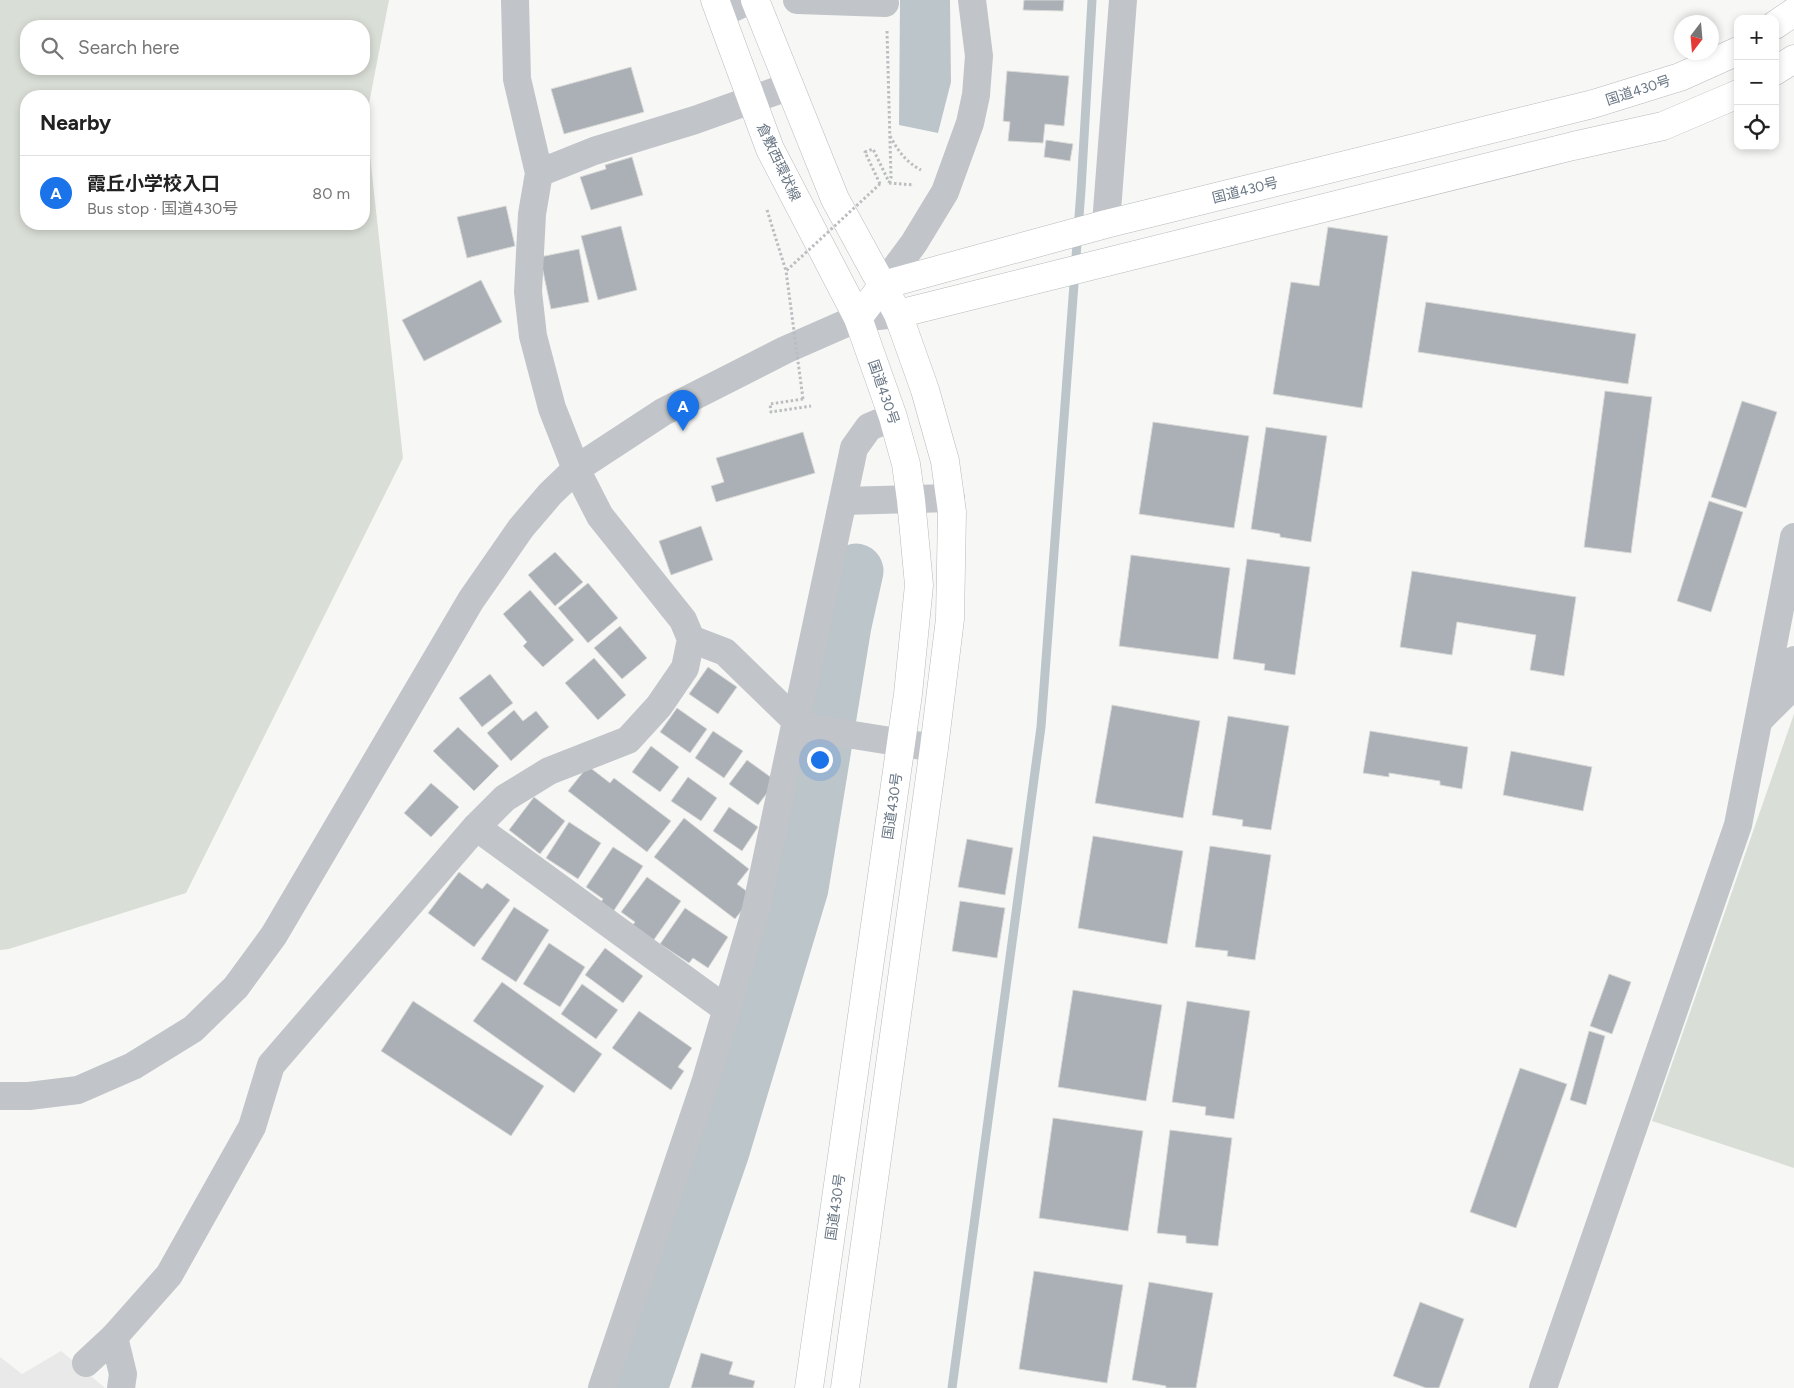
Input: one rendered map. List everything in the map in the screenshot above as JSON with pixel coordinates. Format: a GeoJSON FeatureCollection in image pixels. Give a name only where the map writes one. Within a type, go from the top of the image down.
{"type":"FeatureCollection","features":[{"type":"Feature","properties":{"kind":"main road"},"geometry":{"type":"LineString","coordinates":[[755,0],[835,198],[898,314],[935,424],[944,461],[952,512],[950,619],[934,748],[845,1388]]}},
{"type":"Feature","properties":{"kind":"main road","name":"倉敷西環状線"},"geometry":{"type":"LineString","coordinates":[[718,7],[770,149],[858,318]]}},
{"type":"Feature","properties":{"kind":"main road"},"geometry":{"type":"LineString","coordinates":[[1779,22],[1794,12]]}},
{"type":"Feature","properties":{"kind":"main road","name":"国道430号"},"geometry":{"type":"LineString","coordinates":[[883,285],[1087,230],[1592,104],[1680,76],[1734,53]]}},
{"type":"Feature","properties":{"kind":"main road"},"geometry":{"type":"LineString","coordinates":[[1779,68],[1794,59]]}},
{"type":"Feature","properties":{"kind":"main road"},"geometry":{"type":"LineString","coordinates":[[898,314],[1573,146],[1663,126],[1734,96]]}},
{"type":"Feature","properties":{"kind":"main road"},"geometry":{"type":"LineString","coordinates":[[858,318],[883,285]]}},
{"type":"Feature","properties":{"kind":"main road","name":"国道430号"},"geometry":{"type":"LineString","coordinates":[[809,1388],[908,694],[919,585],[906,464],[893,416],[858,318]]}},
{"type":"Feature","properties":{"kind":"street"},"geometry":{"type":"LineString","coordinates":[[86,1363],[114,1337],[169,1275],[252,1127],[271,1065],[476,827],[505,798],[549,771],[628,740],[659,706],[684,668],[691,639],[683,620],[600,516],[576,469],[552,408],[534,336],[528,292],[532,214],[539,173],[517,79],[515,0]]}},
{"type":"Feature","properties":{"kind":"street"},"geometry":{"type":"LineString","coordinates":[[718,7],[750,0]]}},
{"type":"Feature","properties":{"kind":"street"},"geometry":{"type":"LineString","coordinates":[[797,0],[885,2]]}},
{"type":"Feature","properties":{"kind":"street"},"geometry":{"type":"LineString","coordinates":[[883,285],[914,243],[946,192],[965,139],[976,95],[979,56],[972,0]]}},
{"type":"Feature","properties":{"kind":"street"},"geometry":{"type":"LineString","coordinates":[[1087,230],[1123,0]]}},
{"type":"Feature","properties":{"kind":"street"},"geometry":{"type":"LineString","coordinates":[[539,173],[594,152],[695,120],[790,86]]}},
{"type":"Feature","properties":{"kind":"street"},"geometry":{"type":"LineString","coordinates":[[0,1096],[30,1096],[78,1090],[133,1066],[193,1028],[236,987],[274,935],[471,600],[521,528],[550,494],[576,469],[663,412],[785,350],[858,318],[898,314]]}},
{"type":"Feature","properties":{"kind":"street"},"geometry":{"type":"LineString","coordinates":[[602,1388],[706,1080],[756,909],[800,724],[854,448],[869,427],[893,416]]}},
{"type":"Feature","properties":{"kind":"street"},"geometry":{"type":"LineString","coordinates":[[843,501],[951,498]]}},
{"type":"Feature","properties":{"kind":"street"},"geometry":{"type":"LineString","coordinates":[[1543,1388],[1738,825],[1794,537]]}},
{"type":"Feature","properties":{"kind":"street"},"geometry":{"type":"LineString","coordinates":[[691,639],[725,652],[800,724],[900,744],[934,748]]}},
{"type":"Feature","properties":{"kind":"street"},"geometry":{"type":"LineString","coordinates":[[1759,720],[1783,696],[1794,660]]}},
{"type":"Feature","properties":{"kind":"street"},"geometry":{"type":"LineString","coordinates":[[476,827],[726,1009]]}},
{"type":"Feature","properties":{"kind":"street"},"geometry":{"type":"LineString","coordinates":[[114,1337],[123,1374],[121,1388]]}},
{"type":"Feature","properties":{"kind":"path"},"geometry":{"type":"LineString","coordinates":[[885,2],[889,68],[890,183]]}},
{"type":"Feature","properties":{"kind":"path"},"geometry":{"type":"LineString","coordinates":[[890,136],[899,152],[907,161],[924,171]]}},
{"type":"Feature","properties":{"kind":"path"},"geometry":{"type":"LineString","coordinates":[[786,271],[880,184],[866,152],[873,149],[890,183]]}},
{"type":"Feature","properties":{"kind":"path"},"geometry":{"type":"LineString","coordinates":[[890,183],[916,185]]}},
{"type":"Feature","properties":{"kind":"path"},"geometry":{"type":"LineString","coordinates":[[767,216],[786,271],[803,400],[770,404],[772,412],[811,406]]}},
{"type":"Feature","properties":{"kind":"shaded area"},"geometry":{"type":"Polygon","coordinates":[[[0,0],[389,0],[370,98],[370,90],[20,90],[20,230],[370,230],[370,156],[403,458],[186,893],[9,949],[0,950],[0,0]]]}},
{"type":"Feature","properties":{"kind":"shaded area"},"geometry":{"type":"Polygon","coordinates":[[[900,0],[950,0],[951,82],[938,133],[899,125],[900,0]]]}},
{"type":"Feature","properties":{"kind":"shaded area"},"geometry":{"type":"Polygon","coordinates":[[[1794,714],[1794,1168],[1652,1121],[1794,714]]]}},
{"type":"Feature","properties":{"kind":"shaded area"},"geometry":{"type":"Polygon","coordinates":[[[61,1351],[105,1388],[0,1388],[0,1357],[22,1374],[61,1351]]]}},
{"type":"Feature","properties":{"kind":"building"},"geometry":{"type":"Polygon","coordinates":[[[1024,0],[1064,0],[1063,11],[1023,10],[1024,0]]]}},
{"type":"Feature","properties":{"kind":"building"},"geometry":{"type":"Polygon","coordinates":[[[631,67],[644,112],[564,134],[551,89],[631,67]]]}},
{"type":"Feature","properties":{"kind":"building"},"geometry":{"type":"Polygon","coordinates":[[[1007,71],[1069,76],[1064,126],[1045,124],[1043,143],[1008,141],[1010,122],[1003,121],[1007,71]]]}},
{"type":"Feature","properties":{"kind":"building"},"geometry":{"type":"Polygon","coordinates":[[[1046,140],[1073,144],[1070,161],[1044,157],[1046,140]]]}},
{"type":"Feature","properties":{"kind":"building"},"geometry":{"type":"Polygon","coordinates":[[[632,157],[643,195],[591,210],[580,177],[606,169],[605,165],[632,157]]]}},
{"type":"Feature","properties":{"kind":"building"},"geometry":{"type":"Polygon","coordinates":[[[506,206],[515,246],[467,258],[457,217],[506,206]]]}},
{"type":"Feature","properties":{"kind":"building"},"geometry":{"type":"Polygon","coordinates":[[[621,226],[637,290],[598,300],[581,236],[621,226]]]}},
{"type":"Feature","properties":{"kind":"building"},"geometry":{"type":"Polygon","coordinates":[[[1328,227],[1388,236],[1362,408],[1273,394],[1291,282],[1319,286],[1328,227]]]}},
{"type":"Feature","properties":{"kind":"building"},"geometry":{"type":"Polygon","coordinates":[[[579,249],[589,302],[551,309],[540,257],[579,249]]]}},
{"type":"Feature","properties":{"kind":"building"},"geometry":{"type":"Polygon","coordinates":[[[481,280],[502,322],[424,361],[402,320],[481,280]]]}},
{"type":"Feature","properties":{"kind":"building"},"geometry":{"type":"Polygon","coordinates":[[[1426,302],[1636,334],[1628,384],[1418,352],[1426,302]]]}},
{"type":"Feature","properties":{"kind":"building"},"geometry":{"type":"Polygon","coordinates":[[[1605,391],[1652,397],[1631,553],[1584,547],[1605,391]]]}},
{"type":"Feature","properties":{"kind":"building"},"geometry":{"type":"Polygon","coordinates":[[[1742,401],[1777,412],[1746,508],[1711,497],[1742,401]]]}},
{"type":"Feature","properties":{"kind":"building"},"geometry":{"type":"Polygon","coordinates":[[[1153,422],[1249,436],[1234,528],[1139,514],[1153,422]]]}},
{"type":"Feature","properties":{"kind":"building"},"geometry":{"type":"Polygon","coordinates":[[[1266,427],[1327,436],[1311,542],[1280,537],[1280,534],[1251,529],[1266,427]]]}},
{"type":"Feature","properties":{"kind":"building"},"geometry":{"type":"Polygon","coordinates":[[[803,432],[815,473],[716,502],[711,486],[724,482],[716,458],[803,432]]]}},
{"type":"Feature","properties":{"kind":"building"},"geometry":{"type":"Polygon","coordinates":[[[1709,501],[1743,512],[1711,612],[1677,601],[1709,501]]]}},
{"type":"Feature","properties":{"kind":"building"},"geometry":{"type":"Polygon","coordinates":[[[701,526],[713,560],[671,575],[659,541],[701,526]]]}},
{"type":"Feature","properties":{"kind":"building"},"geometry":{"type":"Polygon","coordinates":[[[555,552],[583,582],[555,606],[528,575],[555,552]]]}},
{"type":"Feature","properties":{"kind":"building"},"geometry":{"type":"Polygon","coordinates":[[[1131,555],[1230,568],[1218,659],[1119,646],[1131,555]]]}},
{"type":"Feature","properties":{"kind":"building"},"geometry":{"type":"Polygon","coordinates":[[[1247,559],[1310,567],[1295,675],[1264,670],[1265,664],[1233,659],[1247,559]]]}},
{"type":"Feature","properties":{"kind":"building"},"geometry":{"type":"Polygon","coordinates":[[[1412,571],[1576,597],[1564,676],[1530,670],[1536,635],[1457,622],[1452,655],[1400,647],[1412,571]]]}},
{"type":"Feature","properties":{"kind":"building"},"geometry":{"type":"Polygon","coordinates":[[[588,583],[618,618],[588,643],[558,608],[588,583]]]}},
{"type":"Feature","properties":{"kind":"building"},"geometry":{"type":"Polygon","coordinates":[[[530,590],[574,640],[543,667],[523,646],[527,642],[503,614],[530,590]]]}},
{"type":"Feature","properties":{"kind":"building"},"geometry":{"type":"Polygon","coordinates":[[[620,626],[647,658],[622,679],[594,648],[620,626]]]}},
{"type":"Feature","properties":{"kind":"building"},"geometry":{"type":"Polygon","coordinates":[[[594,658],[626,695],[598,720],[565,683],[594,658]]]}},
{"type":"Feature","properties":{"kind":"building"},"geometry":{"type":"Polygon","coordinates":[[[708,667],[737,687],[718,714],[689,694],[708,667]]]}},
{"type":"Feature","properties":{"kind":"building"},"geometry":{"type":"Polygon","coordinates":[[[490,674],[513,703],[482,727],[459,698],[490,674]]]}},
{"type":"Feature","properties":{"kind":"building"},"geometry":{"type":"Polygon","coordinates":[[[1112,705],[1200,721],[1183,818],[1095,803],[1112,705]]]}},
{"type":"Feature","properties":{"kind":"building"},"geometry":{"type":"Polygon","coordinates":[[[677,708],[707,729],[690,753],[660,732],[677,708]]]}},
{"type":"Feature","properties":{"kind":"building"},"geometry":{"type":"Polygon","coordinates":[[[514,710],[523,721],[536,711],[549,727],[511,761],[487,733],[514,710]]]}},
{"type":"Feature","properties":{"kind":"building"},"geometry":{"type":"Polygon","coordinates":[[[1228,716],[1289,726],[1271,830],[1242,826],[1243,820],[1212,815],[1228,716]]]}},
{"type":"Feature","properties":{"kind":"building"},"geometry":{"type":"Polygon","coordinates":[[[458,727],[499,766],[474,791],[433,751],[458,727]]]}},
{"type":"Feature","properties":{"kind":"building"},"geometry":{"type":"Polygon","coordinates":[[[713,731],[743,751],[724,778],[695,758],[713,731]]]}},
{"type":"Feature","properties":{"kind":"building"},"geometry":{"type":"Polygon","coordinates":[[[1370,731],[1468,747],[1462,789],[1440,785],[1440,781],[1389,773],[1389,777],[1363,773],[1370,731]]]}},
{"type":"Feature","properties":{"kind":"building"},"geometry":{"type":"Polygon","coordinates":[[[651,746],[679,767],[660,792],[632,772],[651,746]]]}},
{"type":"Feature","properties":{"kind":"building"},"geometry":{"type":"Polygon","coordinates":[[[1511,751],[1592,767],[1583,811],[1503,795],[1511,751]]]}},
{"type":"Feature","properties":{"kind":"building"},"geometry":{"type":"Polygon","coordinates":[[[747,760],[776,781],[758,805],[729,784],[747,760]]]}},
{"type":"Feature","properties":{"kind":"building"},"geometry":{"type":"Polygon","coordinates":[[[588,766],[610,783],[614,778],[671,821],[647,852],[568,791],[588,766]]]}},
{"type":"Feature","properties":{"kind":"building"},"geometry":{"type":"Polygon","coordinates":[[[688,777],[717,798],[701,821],[671,801],[688,777]]]}},
{"type":"Feature","properties":{"kind":"building"},"geometry":{"type":"Polygon","coordinates":[[[431,783],[459,807],[431,837],[404,813],[431,783]]]}},
{"type":"Feature","properties":{"kind":"building"},"geometry":{"type":"Polygon","coordinates":[[[534,797],[565,821],[540,854],[509,830],[534,797]]]}},
{"type":"Feature","properties":{"kind":"building"},"geometry":{"type":"Polygon","coordinates":[[[729,807],[758,827],[742,851],[713,831],[729,807]]]}},
{"type":"Feature","properties":{"kind":"building"},"geometry":{"type":"Polygon","coordinates":[[[684,818],[749,869],[737,884],[753,896],[735,919],[654,857],[684,818]]]}},
{"type":"Feature","properties":{"kind":"building"},"geometry":{"type":"Polygon","coordinates":[[[569,822],[601,843],[578,879],[546,858],[569,822]]]}},
{"type":"Feature","properties":{"kind":"building"},"geometry":{"type":"Polygon","coordinates":[[[1093,836],[1183,851],[1167,944],[1078,928],[1093,836]]]}},
{"type":"Feature","properties":{"kind":"building"},"geometry":{"type":"Polygon","coordinates":[[[967,839],[1013,848],[1005,895],[958,887],[967,839]]]}},
{"type":"Feature","properties":{"kind":"building"},"geometry":{"type":"Polygon","coordinates":[[[1210,846],[1271,855],[1255,960],[1227,956],[1228,951],[1195,947],[1210,846]]]}},
{"type":"Feature","properties":{"kind":"building"},"geometry":{"type":"Polygon","coordinates":[[[613,847],[643,866],[611,915],[598,906],[603,899],[586,887],[613,847]]]}},
{"type":"Feature","properties":{"kind":"building"},"geometry":{"type":"Polygon","coordinates":[[[459,872],[482,889],[487,883],[510,900],[474,947],[428,913],[459,872]]]}},
{"type":"Feature","properties":{"kind":"building"},"geometry":{"type":"Polygon","coordinates":[[[647,877],[681,901],[653,941],[632,926],[635,922],[621,912],[647,877]]]}},
{"type":"Feature","properties":{"kind":"building"},"geometry":{"type":"Polygon","coordinates":[[[960,901],[1005,908],[997,958],[952,951],[960,901]]]}},
{"type":"Feature","properties":{"kind":"building"},"geometry":{"type":"Polygon","coordinates":[[[514,907],[549,930],[516,982],[481,959],[514,907]]]}},
{"type":"Feature","properties":{"kind":"building"},"geometry":{"type":"Polygon","coordinates":[[[685,908],[728,937],[708,968],[693,958],[689,963],[660,944],[685,908]]]}},
{"type":"Feature","properties":{"kind":"building"},"geometry":{"type":"Polygon","coordinates":[[[549,943],[585,967],[560,1007],[523,984],[549,943]]]}},
{"type":"Feature","properties":{"kind":"building"},"geometry":{"type":"Polygon","coordinates":[[[605,948],[643,976],[623,1003],[585,975],[605,948]]]}},
{"type":"Feature","properties":{"kind":"building"},"geometry":{"type":"Polygon","coordinates":[[[1609,974],[1631,982],[1612,1034],[1590,1026],[1609,974]]]}},
{"type":"Feature","properties":{"kind":"building"},"geometry":{"type":"Polygon","coordinates":[[[502,982],[602,1054],[574,1093],[473,1021],[502,982]]]}},
{"type":"Feature","properties":{"kind":"building"},"geometry":{"type":"Polygon","coordinates":[[[582,984],[618,1010],[596,1039],[561,1014],[582,984]]]}},
{"type":"Feature","properties":{"kind":"building"},"geometry":{"type":"Polygon","coordinates":[[[1073,990],[1162,1005],[1146,1101],[1058,1087],[1073,990]]]}},
{"type":"Feature","properties":{"kind":"building"},"geometry":{"type":"Polygon","coordinates":[[[413,1001],[544,1086],[511,1136],[381,1051],[413,1001]]]}},
{"type":"Feature","properties":{"kind":"building"},"geometry":{"type":"Polygon","coordinates":[[[1187,1001],[1250,1011],[1234,1119],[1205,1115],[1206,1107],[1172,1102],[1187,1001]]]}},
{"type":"Feature","properties":{"kind":"building"},"geometry":{"type":"Polygon","coordinates":[[[639,1011],[692,1048],[678,1067],[684,1071],[671,1090],[612,1048],[639,1011]]]}},
{"type":"Feature","properties":{"kind":"building"},"geometry":{"type":"Polygon","coordinates":[[[1589,1031],[1605,1036],[1586,1105],[1570,1100],[1589,1031]]]}},
{"type":"Feature","properties":{"kind":"building"},"geometry":{"type":"Polygon","coordinates":[[[1520,1068],[1567,1084],[1516,1228],[1470,1212],[1520,1068]]]}},
{"type":"Feature","properties":{"kind":"building"},"geometry":{"type":"Polygon","coordinates":[[[1053,1118],[1143,1131],[1128,1231],[1039,1218],[1053,1118]]]}},
{"type":"Feature","properties":{"kind":"building"},"geometry":{"type":"Polygon","coordinates":[[[1170,1130],[1232,1138],[1218,1246],[1186,1243],[1186,1236],[1157,1233],[1170,1130]]]}},
{"type":"Feature","properties":{"kind":"building"},"geometry":{"type":"Polygon","coordinates":[[[1034,1271],[1123,1285],[1107,1383],[1019,1369],[1034,1271]]]}},
{"type":"Feature","properties":{"kind":"building"},"geometry":{"type":"Polygon","coordinates":[[[1149,1282],[1213,1293],[1196,1388],[1166,1388],[1166,1386],[1132,1380],[1149,1282]]]}},
{"type":"Feature","properties":{"kind":"building"},"geometry":{"type":"Polygon","coordinates":[[[1420,1302],[1464,1319],[1439,1388],[1426,1388],[1393,1376],[1420,1302]]]}},
{"type":"Feature","properties":{"kind":"building"},"geometry":{"type":"Polygon","coordinates":[[[701,1353],[733,1362],[729,1374],[755,1381],[753,1388],[691,1388],[701,1353]]]}},
{"type":"Feature","properties":{"kind":"waterway"},"geometry":{"type":"LineString","coordinates":[[952,1388],[1041,727],[1081,190],[1092,0]]}},
{"type":"Feature","properties":{"kind":"waterway"},"geometry":{"type":"LineString","coordinates":[[640,1388],[722,1151],[801,888],[844,625],[856,571]]}},
{"type":"Feature","properties":{"kind":"place","name":"霞丘小学校入口"},"geometry":{"type":"Point","coordinates":[683,431]}}]}
